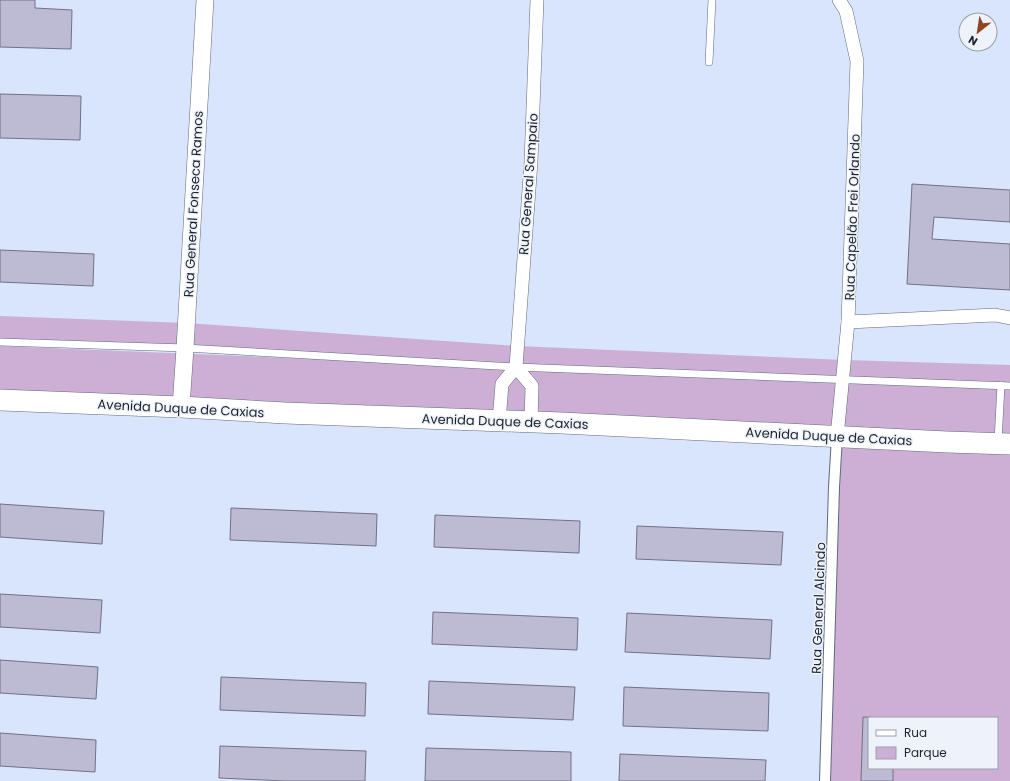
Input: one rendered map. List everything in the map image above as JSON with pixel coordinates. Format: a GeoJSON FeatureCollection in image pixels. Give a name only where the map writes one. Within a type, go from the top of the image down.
{"type":"FeatureCollection","features":[{"type":"Feature","properties":{"kind":"main road","name":"Avenida Duque de Caxias"},"geometry":{"type":"LineString","coordinates":[[0,400],[531,422],[1004,444]]}},
{"type":"Feature","properties":{"kind":"street","name":"Rua General Fonseca Ramos"},"geometry":{"type":"LineString","coordinates":[[181,407],[205,0]]}},
{"type":"Feature","properties":{"kind":"street","name":"Rua General Sampaio"},"geometry":{"type":"LineString","coordinates":[[516,367],[531,162],[537,0]]}},
{"type":"Feature","properties":{"kind":"street","name":"Rua Capelão Frei Orlando"},"geometry":{"type":"LineString","coordinates":[[837,437],[848,322],[858,61],[846,11],[839,0]]}},
{"type":"Feature","properties":{"kind":"street"},"geometry":{"type":"LineString","coordinates":[[848,322],[994,315],[1010,318]]}},
{"type":"Feature","properties":{"kind":"street"},"geometry":{"type":"LineString","coordinates":[[499,421],[502,384],[516,367],[532,386],[531,422]]}},
{"type":"Feature","properties":{"kind":"street","name":"Rua General Alcindo"},"geometry":{"type":"LineString","coordinates":[[825,781],[837,437]]}},
{"type":"Feature","properties":{"kind":"lane"},"geometry":{"type":"LineString","coordinates":[[709,62],[712,0]]}},
{"type":"Feature","properties":{"kind":"lane"},"geometry":{"type":"LineString","coordinates":[[0,342],[185,348],[516,367],[1010,386]]}},
{"type":"Feature","properties":{"kind":"lane"},"geometry":{"type":"LineString","coordinates":[[1001,385],[1004,444]]}},
{"type":"Feature","properties":{"kind":"green space"},"geometry":{"type":"Polygon","coordinates":[[[0,316],[186,323],[517,346],[845,360],[1010,365],[1010,781],[824,781],[837,440],[0,405],[0,346],[487,366],[0,342],[0,316]]]}},
{"type":"Feature","properties":{"kind":"building"},"geometry":{"type":"Polygon","coordinates":[[[0,0],[35,0],[35,8],[72,10],[71,49],[0,47],[0,0]]]}},
{"type":"Feature","properties":{"kind":"building"},"geometry":{"type":"Polygon","coordinates":[[[0,94],[81,96],[80,140],[0,138],[0,94]]]}},
{"type":"Feature","properties":{"kind":"building"},"geometry":{"type":"Polygon","coordinates":[[[912,184],[1010,190],[1010,222],[934,217],[932,239],[1010,244],[1010,290],[907,284],[912,184]]]}},
{"type":"Feature","properties":{"kind":"building"},"geometry":{"type":"Polygon","coordinates":[[[0,250],[94,254],[93,286],[0,282],[0,250]]]}},
{"type":"Feature","properties":{"kind":"building"},"geometry":{"type":"Polygon","coordinates":[[[0,504],[104,511],[102,544],[0,537],[0,504]]]}},
{"type":"Feature","properties":{"kind":"building"},"geometry":{"type":"Polygon","coordinates":[[[231,508],[377,514],[376,546],[230,540],[231,508]]]}},
{"type":"Feature","properties":{"kind":"building"},"geometry":{"type":"Polygon","coordinates":[[[435,515],[580,521],[579,553],[434,547],[435,515]]]}},
{"type":"Feature","properties":{"kind":"building"},"geometry":{"type":"Polygon","coordinates":[[[637,526],[783,532],[781,565],[636,559],[637,526]]]}},
{"type":"Feature","properties":{"kind":"building"},"geometry":{"type":"Polygon","coordinates":[[[0,594],[102,600],[100,633],[0,627],[0,594]]]}},
{"type":"Feature","properties":{"kind":"building"},"geometry":{"type":"Polygon","coordinates":[[[433,612],[578,618],[577,650],[432,644],[433,612]]]}},
{"type":"Feature","properties":{"kind":"building"},"geometry":{"type":"Polygon","coordinates":[[[627,613],[772,620],[770,659],[625,652],[627,613]]]}},
{"type":"Feature","properties":{"kind":"building"},"geometry":{"type":"Polygon","coordinates":[[[0,660],[98,667],[96,699],[0,693],[0,660]]]}},
{"type":"Feature","properties":{"kind":"building"},"geometry":{"type":"Polygon","coordinates":[[[221,677],[366,683],[365,716],[220,710],[221,677]]]}},
{"type":"Feature","properties":{"kind":"building"},"geometry":{"type":"Polygon","coordinates":[[[429,681],[575,687],[573,720],[428,714],[429,681]]]}},
{"type":"Feature","properties":{"kind":"building"},"geometry":{"type":"Polygon","coordinates":[[[624,687],[769,693],[768,731],[623,726],[624,687]]]}},
{"type":"Feature","properties":{"kind":"building"},"geometry":{"type":"Polygon","coordinates":[[[863,717],[868,717],[868,769],[893,769],[893,781],[861,781],[863,717]]]}},
{"type":"Feature","properties":{"kind":"building"},"geometry":{"type":"Polygon","coordinates":[[[0,733],[96,740],[95,772],[0,766],[0,733]]]}},
{"type":"Feature","properties":{"kind":"building"},"geometry":{"type":"Polygon","coordinates":[[[220,746],[366,751],[365,781],[285,781],[219,778],[220,746]]]}},
{"type":"Feature","properties":{"kind":"building"},"geometry":{"type":"Polygon","coordinates":[[[426,748],[571,752],[571,781],[425,781],[426,748]]]}},
{"type":"Feature","properties":{"kind":"building"},"geometry":{"type":"Polygon","coordinates":[[[620,754],[766,760],[765,781],[619,781],[620,754]]]}}]}
